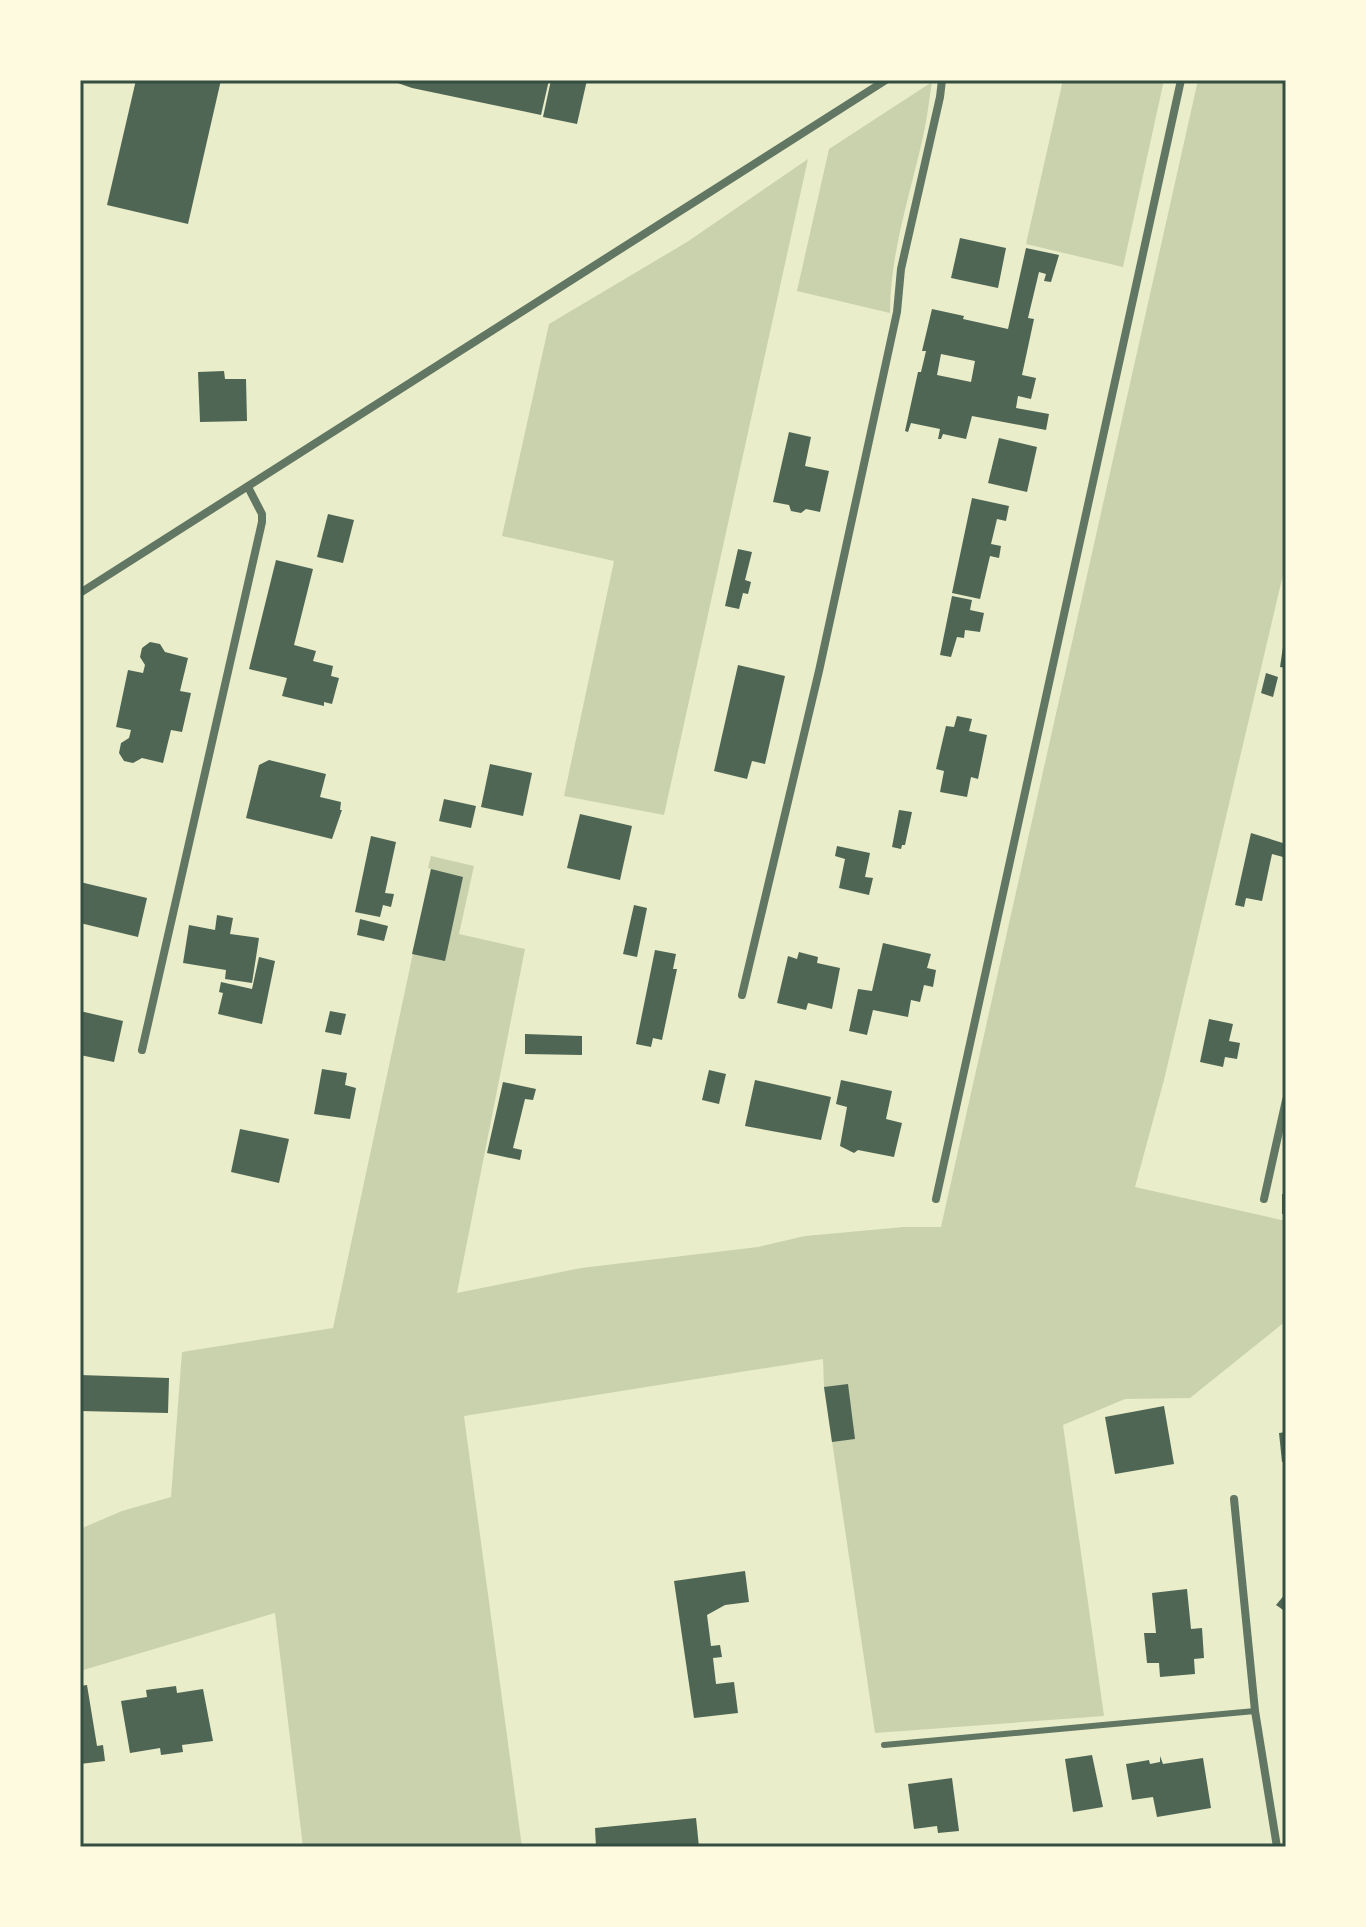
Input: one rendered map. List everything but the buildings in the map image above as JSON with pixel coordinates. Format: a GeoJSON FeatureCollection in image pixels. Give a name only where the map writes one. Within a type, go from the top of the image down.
{"type":"FeatureCollection","features":[{"type":"Feature","properties":{"kind":"street"},"geometry":{"type":"LineString","coordinates":[[80,593],[886,80]]}},
{"type":"Feature","properties":{"kind":"street"},"geometry":{"type":"LineString","coordinates":[[742,995],[850,530],[942,80]]}},
{"type":"Feature","properties":{"kind":"street"},"geometry":{"type":"LineString","coordinates":[[936,1199],[1181,80]]}},
{"type":"Feature","properties":{"kind":"street"},"geometry":{"type":"LineString","coordinates":[[142,1050],[262,522],[262,514],[248,487]]}},
{"type":"Feature","properties":{"kind":"street"},"geometry":{"type":"LineString","coordinates":[[1264,1199],[1286,1100]]}},
{"type":"Feature","properties":{"kind":"street"},"geometry":{"type":"LineString","coordinates":[[1234,1499],[1255,1711],[1277,1847]]}},
{"type":"Feature","properties":{"kind":"lane"},"geometry":{"type":"LineString","coordinates":[[884,1745],[1255,1711]]}},
{"type":"Feature","properties":{"kind":"green space"},"geometry":{"type":"Polygon","coordinates":[[[1063,80],[1164,80],[1123,267],[1026,244],[1063,80]]]}},
{"type":"Feature","properties":{"kind":"green space"},"geometry":{"type":"Polygon","coordinates":[[[1198,80],[1286,80],[1286,562],[1164,1080],[1135,1187],[1286,1221],[1286,1321],[1190,1398],[1125,1399],[1063,1425],[1104,1716],[875,1733],[824,1387],[823,1359],[464,1416],[522,1847],[303,1847],[275,1613],[80,1671],[80,1529],[122,1511],[171,1497],[182,1352],[333,1328],[431,869],[428,868],[431,856],[474,866],[459,934],[525,949],[457,1293],[581,1268],[758,1247],[805,1236],[904,1227],[941,1227],[1198,80]]]}},
{"type":"Feature","properties":{"kind":"green space"},"geometry":{"type":"Polygon","coordinates":[[[932,82],[923,137],[893,268],[890,313],[797,291],[829,149],[932,82]]]}},
{"type":"Feature","properties":{"kind":"green space"},"geometry":{"type":"Polygon","coordinates":[[[808,159],[664,815],[564,796],[614,561],[502,536],[549,324],[687,242],[808,159]]]}}]}
